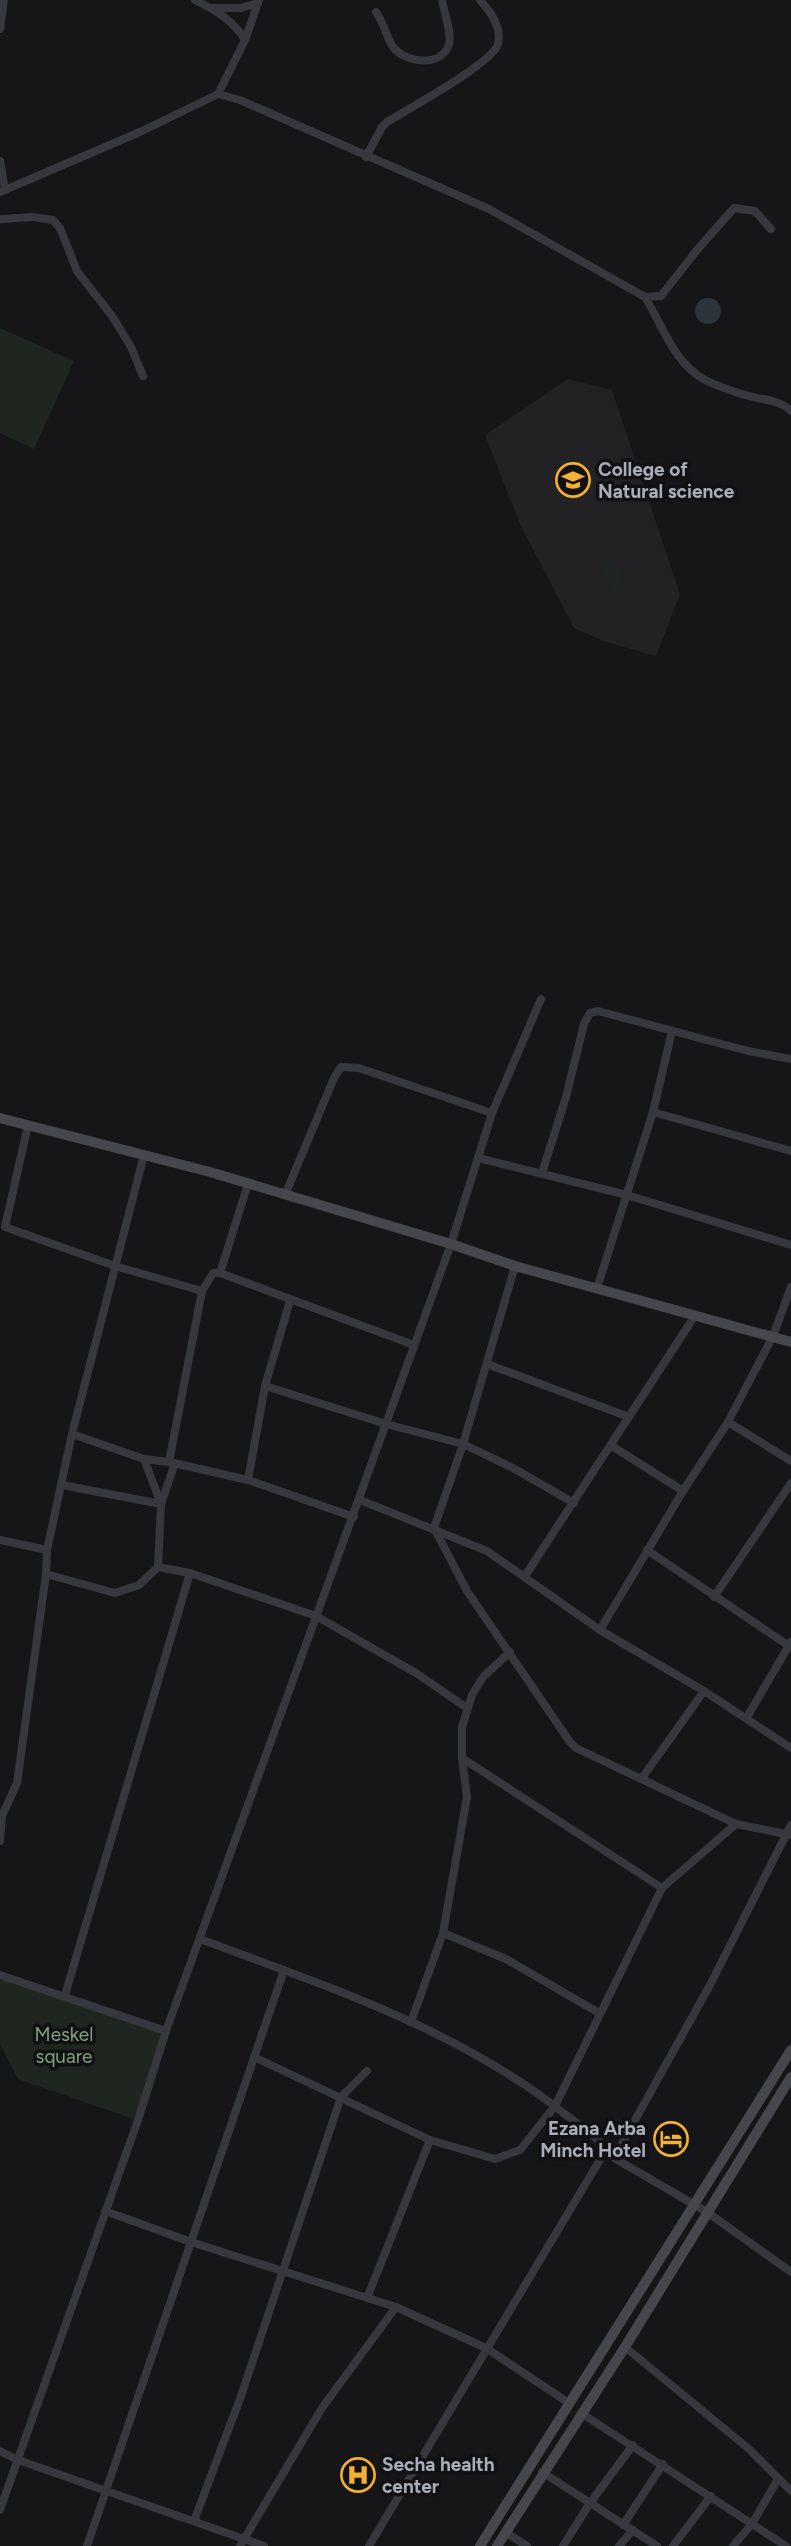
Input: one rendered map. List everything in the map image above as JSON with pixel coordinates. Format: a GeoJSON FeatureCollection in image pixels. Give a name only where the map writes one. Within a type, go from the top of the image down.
{"type":"FeatureCollection","features":[{"type":"Feature","properties":{"kind":"street"},"geometry":{"type":"LineString","coordinates":[[0,29],[4,0]]}},
{"type":"Feature","properties":{"kind":"street"},"geometry":{"type":"LineString","coordinates":[[195,0],[211,8],[239,29],[244,40]]}},
{"type":"Feature","properties":{"kind":"street"},"geometry":{"type":"LineString","coordinates":[[376,12],[393,47],[403,55],[419,61],[445,52],[450,43],[442,0]]}},
{"type":"Feature","properties":{"kind":"street"},"geometry":{"type":"LineString","coordinates":[[366,156],[387,122],[491,56],[499,41],[498,29],[480,0]]}},
{"type":"Feature","properties":{"kind":"street"},"geometry":{"type":"LineString","coordinates":[[211,8],[241,8],[259,1]]}},
{"type":"Feature","properties":{"kind":"street"},"geometry":{"type":"LineString","coordinates":[[0,162],[3,191],[140,132],[218,94],[259,1]]}},
{"type":"Feature","properties":{"kind":"street"},"geometry":{"type":"LineString","coordinates":[[218,94],[240,100],[489,209],[645,297],[676,352],[705,380],[748,396],[779,403],[791,411]]}},
{"type":"Feature","properties":{"kind":"street"},"geometry":{"type":"LineString","coordinates":[[645,297],[661,296],[734,208],[755,211],[771,229]]}},
{"type":"Feature","properties":{"kind":"street"},"geometry":{"type":"LineString","coordinates":[[0,219],[33,217],[53,220],[60,228],[77,271],[112,316],[131,347],[143,376]]}},
{"type":"Feature","properties":{"kind":"street"},"geometry":{"type":"LineString","coordinates":[[0,2510],[166,2031],[451,1244],[492,1113],[541,999]]}},
{"type":"Feature","properties":{"kind":"street"},"geometry":{"type":"LineString","coordinates":[[542,1173],[566,1097],[584,1024],[590,1013],[598,1011],[791,1059]]}},
{"type":"Feature","properties":{"kind":"street"},"geometry":{"type":"LineString","coordinates":[[597,1288],[653,1112],[672,1031]]}},
{"type":"Feature","properties":{"kind":"street"},"geometry":{"type":"LineString","coordinates":[[285,1195],[341,1067],[359,1068],[492,1113]]}},
{"type":"Feature","properties":{"kind":"street"},"geometry":{"type":"LineString","coordinates":[[653,1112],[791,1151]]}},
{"type":"Feature","properties":{"kind":"street"},"geometry":{"type":"LineString","coordinates":[[0,1118],[248,1184],[451,1244],[514,1266],[791,1342]]}},
{"type":"Feature","properties":{"kind":"street"},"geometry":{"type":"LineString","coordinates":[[28,1125],[2,1226],[114,1266],[202,1291]]}},
{"type":"Feature","properties":{"kind":"street"},"geometry":{"type":"LineString","coordinates":[[0,1841],[2,1816],[17,1783],[47,1550],[72,1434],[144,1155]]}},
{"type":"Feature","properties":{"kind":"street"},"geometry":{"type":"LineString","coordinates":[[478,1158],[627,1195],[791,1245]]}},
{"type":"Feature","properties":{"kind":"street"},"geometry":{"type":"LineString","coordinates":[[220,1273],[248,1184]]}},
{"type":"Feature","properties":{"kind":"street"},"geometry":{"type":"LineString","coordinates":[[514,1266],[463,1444],[434,1528],[467,1591],[576,1748],[736,1824],[790,1831],[710,1985],[614,2158]]}},
{"type":"Feature","properties":{"kind":"street"},"geometry":{"type":"LineString","coordinates":[[46,1574],[115,1593],[139,1586],[158,1567],[161,1504],[172,1462],[202,1291],[213,1273],[220,1273],[414,1345]]}},
{"type":"Feature","properties":{"kind":"street"},"geometry":{"type":"LineString","coordinates":[[600,1630],[682,1491],[728,1422],[772,1336],[791,1287]]}},
{"type":"Feature","properties":{"kind":"street"},"geometry":{"type":"LineString","coordinates":[[248,1480],[265,1386],[290,1301]]}},
{"type":"Feature","properties":{"kind":"street"},"geometry":{"type":"LineString","coordinates":[[525,1576],[694,1317]]}},
{"type":"Feature","properties":{"kind":"street"},"geometry":{"type":"LineString","coordinates":[[487,1364],[629,1417]]}},
{"type":"Feature","properties":{"kind":"street"},"geometry":{"type":"LineString","coordinates":[[265,1386],[386,1424],[463,1444],[513,1468],[574,1503]]}},
{"type":"Feature","properties":{"kind":"street"},"geometry":{"type":"LineString","coordinates":[[728,1422],[791,1461]]}},
{"type":"Feature","properties":{"kind":"street"},"geometry":{"type":"LineString","coordinates":[[72,1434],[144,1459],[172,1462],[248,1480],[354,1517]]}},
{"type":"Feature","properties":{"kind":"street"},"geometry":{"type":"LineString","coordinates":[[612,1446],[682,1491]]}},
{"type":"Feature","properties":{"kind":"street"},"geometry":{"type":"LineString","coordinates":[[144,1459],[161,1504]]}},
{"type":"Feature","properties":{"kind":"street"},"geometry":{"type":"LineString","coordinates":[[714,1597],[791,1483]]}},
{"type":"Feature","properties":{"kind":"street"},"geometry":{"type":"LineString","coordinates":[[62,1485],[161,1504]]}},
{"type":"Feature","properties":{"kind":"street"},"geometry":{"type":"LineString","coordinates":[[360,1500],[487,1551],[600,1630],[747,1717],[791,1748]]}},
{"type":"Feature","properties":{"kind":"street"},"geometry":{"type":"LineString","coordinates":[[0,1540],[47,1550]]}},
{"type":"Feature","properties":{"kind":"street"},"geometry":{"type":"LineString","coordinates":[[647,1550],[714,1597],[790,1644],[747,1717]]}},
{"type":"Feature","properties":{"kind":"street"},"geometry":{"type":"LineString","coordinates":[[158,1567],[190,1573],[317,1616],[416,1673],[467,1708]]}},
{"type":"Feature","properties":{"kind":"street"},"geometry":{"type":"LineString","coordinates":[[65,1995],[190,1573]]}},
{"type":"Feature","properties":{"kind":"street"},"geometry":{"type":"LineString","coordinates":[[411,2022],[443,1933],[467,1797],[462,1758],[462,1727],[467,1708],[482,1677],[510,1653]]}},
{"type":"Feature","properties":{"kind":"street"},"geometry":{"type":"LineString","coordinates":[[642,1778],[704,1691]]}},
{"type":"Feature","properties":{"kind":"street"},"geometry":{"type":"LineString","coordinates":[[462,1758],[662,1888]]}},
{"type":"Feature","properties":{"kind":"street"},"geometry":{"type":"LineString","coordinates":[[256,2058],[430,2140],[495,2160],[520,2150],[555,2106],[662,1888],[736,1824]]}},
{"type":"Feature","properties":{"kind":"street"},"geometry":{"type":"LineString","coordinates":[[443,1933],[506,1959],[599,2013]]}},
{"type":"Feature","properties":{"kind":"street"},"geometry":{"type":"LineString","coordinates":[[200,1939],[285,1970],[411,2022],[484,2058],[555,2106],[607,2148],[614,2158],[707,2212],[791,2272]]}},
{"type":"Feature","properties":{"kind":"street"},"geometry":{"type":"LineString","coordinates":[[87,2546],[285,1970]]}},
{"type":"Feature","properties":{"kind":"street"},"geometry":{"type":"LineString","coordinates":[[0,1975],[166,2031]]}},
{"type":"Feature","properties":{"kind":"street"},"geometry":{"type":"LineString","coordinates":[[481,2546],[791,2050]]}},
{"type":"Feature","properties":{"kind":"street"},"geometry":{"type":"LineString","coordinates":[[194,2521],[241,2396],[341,2097],[367,2071]]}},
{"type":"Feature","properties":{"kind":"street"},"geometry":{"type":"LineString","coordinates":[[496,2546],[625,2347],[791,2077]]}},
{"type":"Feature","properties":{"kind":"street"},"geometry":{"type":"LineString","coordinates":[[367,2298],[430,2140]]}},
{"type":"Feature","properties":{"kind":"street"},"geometry":{"type":"LineString","coordinates":[[369,2546],[607,2148]]}},
{"type":"Feature","properties":{"kind":"street"},"geometry":{"type":"LineString","coordinates":[[105,2211],[191,2242],[396,2307],[486,2348],[569,2403]]}},
{"type":"Feature","properties":{"kind":"street"},"geometry":{"type":"LineString","coordinates":[[242,2543],[322,2408],[396,2307]]}},
{"type":"Feature","properties":{"kind":"street"},"geometry":{"type":"LineString","coordinates":[[625,2347],[749,2449],[791,2491]]}},
{"type":"Feature","properties":{"kind":"street"},"geometry":{"type":"LineString","coordinates":[[581,2413],[786,2546]]}},
{"type":"Feature","properties":{"kind":"street"},"geometry":{"type":"LineString","coordinates":[[563,2546],[590,2503],[633,2445]]}},
{"type":"Feature","properties":{"kind":"street"},"geometry":{"type":"LineString","coordinates":[[0,2451],[18,2460],[194,2521],[242,2543],[264,2546]]}},
{"type":"Feature","properties":{"kind":"street"},"geometry":{"type":"LineString","coordinates":[[623,2525],[663,2465]]}},
{"type":"Feature","properties":{"kind":"street"},"geometry":{"type":"LineString","coordinates":[[542,2472],[657,2546]]}},
{"type":"Feature","properties":{"kind":"street"},"geometry":{"type":"LineString","coordinates":[[733,2546],[752,2524],[778,2479]]}},
{"type":"Feature","properties":{"kind":"street"},"geometry":{"type":"LineString","coordinates":[[673,2546],[711,2496]]}},
{"type":"Feature","properties":{"kind":"street"},"geometry":{"type":"LineString","coordinates":[[619,2546],[633,2530]]}},
{"type":"Feature","properties":{"kind":"street"},"geometry":{"type":"LineString","coordinates":[[505,2532],[527,2546]]}},
{"type":"Feature","properties":{"kind":"shaded area"},"geometry":{"type":"Polygon","coordinates":[[[708,298],[717,302],[721,311],[717,320],[708,324],[699,320],[695,311],[699,302],[708,298]]]}},
{"type":"Feature","properties":{"kind":"shaded area","name":"College of Natural science"},"geometry":{"type":"Polygon","coordinates":[[[568,379],[612,390],[680,594],[656,656],[606,642],[574,628],[521,526],[485,435],[568,379]]]}},
{"type":"Feature","properties":{"kind":"green space"},"geometry":{"type":"Polygon","coordinates":[[[0,328],[74,361],[34,449],[0,433],[0,328]]]}},
{"type":"Feature","properties":{"kind":"green space"},"geometry":{"type":"Polygon","coordinates":[[[617,565],[625,590],[611,594],[604,570],[617,565]]]}},
{"type":"Feature","properties":{"kind":"green space","name":"Meskel square"},"geometry":{"type":"Polygon","coordinates":[[[18,1978],[167,2033],[136,2120],[18,2079],[0,2044],[0,1980],[18,1978]]]}},
{"type":"Feature","properties":{"kind":"place","name":"College of Natural science"},"geometry":{"type":"Point","coordinates":[573,480]}},
{"type":"Feature","properties":{"kind":"place","name":"Ezana Arba Minch Hotel"},"geometry":{"type":"Point","coordinates":[671,2139]}},
{"type":"Feature","properties":{"kind":"place","name":"Secha health center"},"geometry":{"type":"Point","coordinates":[358,2475]}}]}
